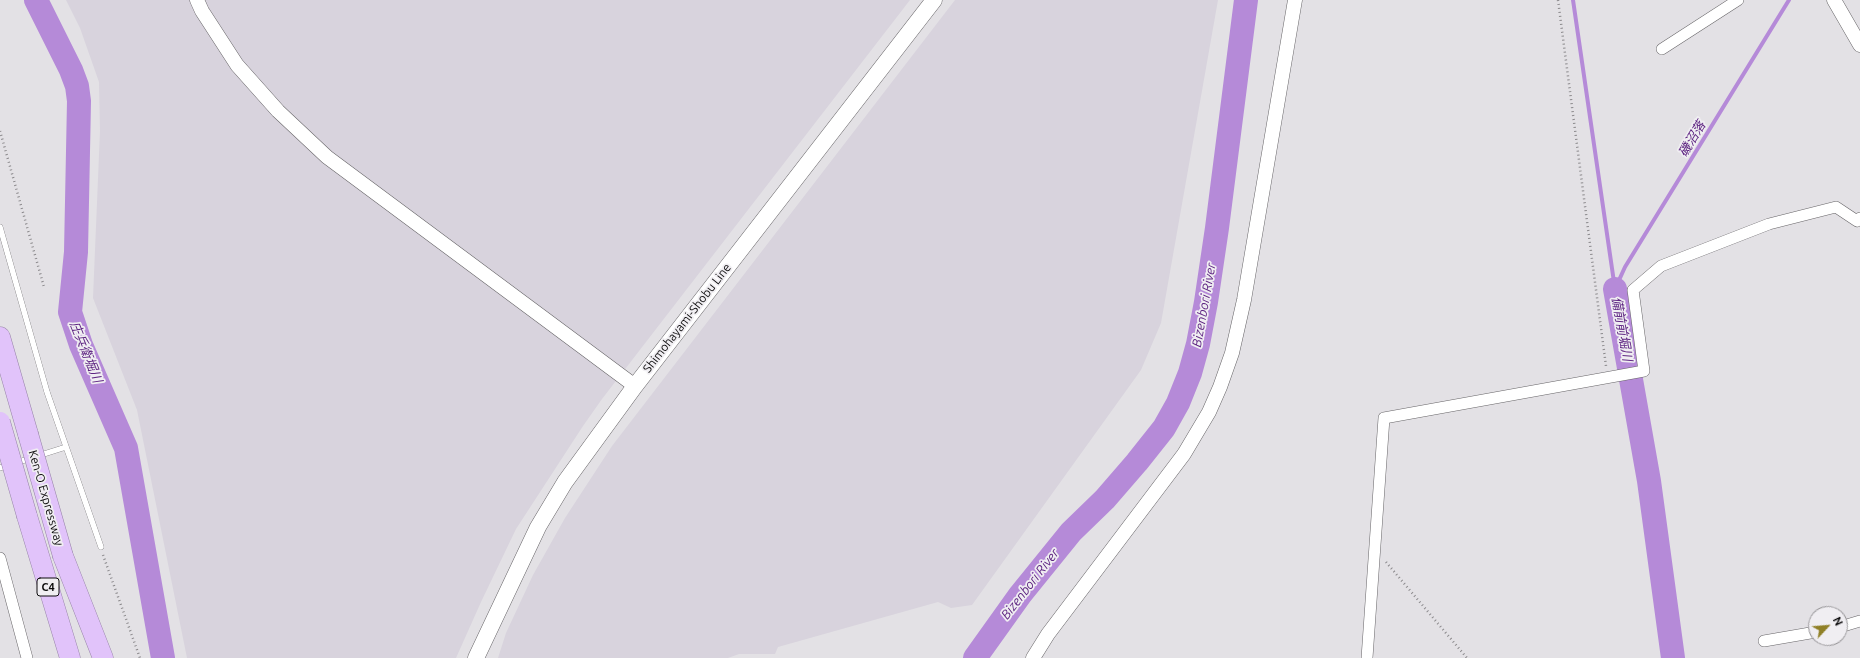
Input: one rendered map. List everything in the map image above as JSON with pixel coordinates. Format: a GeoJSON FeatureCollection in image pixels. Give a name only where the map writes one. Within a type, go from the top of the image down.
{"type":"FeatureCollection","features":[{"type":"Feature","properties":{"kind":"highway","name":"Ken-O Expressway"},"geometry":{"type":"LineString","coordinates":[[0,337],[94,658]]}},
{"type":"Feature","properties":{"kind":"highway","name":"Ken-O Expressway"},"geometry":{"type":"LineString","coordinates":[[0,422],[70,658]]}},
{"type":"Feature","properties":{"kind":"highway"},"geometry":{"type":"LineString","coordinates":[[27,516],[28,559],[56,658]]}},
{"type":"Feature","properties":{"kind":"highway"},"geometry":{"type":"LineString","coordinates":[[63,556],[103,658]]}},
{"type":"Feature","properties":{"kind":"main road","name":"Shimohayami-Shobu Line"},"geometry":{"type":"LineString","coordinates":[[476,658],[538,527],[565,482],[635,386],[934,0]]}},
{"type":"Feature","properties":{"kind":"street"},"geometry":{"type":"LineString","coordinates":[[197,0],[202,12],[237,65],[278,111],[327,157],[635,386]]}},
{"type":"Feature","properties":{"kind":"street"},"geometry":{"type":"LineString","coordinates":[[1033,658],[1048,634],[1184,454],[1209,412],[1220,387],[1232,353],[1244,300],[1295,0]]}},
{"type":"Feature","properties":{"kind":"street"},"geometry":{"type":"LineString","coordinates":[[1662,49],[1738,0]]}},
{"type":"Feature","properties":{"kind":"street"},"geometry":{"type":"LineString","coordinates":[[1834,0],[1860,45]]}},
{"type":"Feature","properties":{"kind":"street"},"geometry":{"type":"LineString","coordinates":[[1367,658],[1384,418],[1644,371],[1633,290],[1661,266],[1769,224],[1836,206],[1857,221],[1860,218]]}},
{"type":"Feature","properties":{"kind":"street"},"geometry":{"type":"LineString","coordinates":[[0,558],[26,658]]}},
{"type":"Feature","properties":{"kind":"street"},"geometry":{"type":"LineString","coordinates":[[1848,625],[1860,621]]}},
{"type":"Feature","properties":{"kind":"street"},"geometry":{"type":"LineString","coordinates":[[1764,641],[1808,633]]}},
{"type":"Feature","properties":{"kind":"lane"},"geometry":{"type":"LineString","coordinates":[[0,227],[47,392],[100,547]]}},
{"type":"Feature","properties":{"kind":"lane"},"geometry":{"type":"LineString","coordinates":[[0,468],[66,447]]}},
{"type":"Feature","properties":{"kind":"path"},"geometry":{"type":"LineString","coordinates":[[1558,0],[1610,378]]}},
{"type":"Feature","properties":{"kind":"path"},"geometry":{"type":"LineString","coordinates":[[0,131],[44,287]]}},
{"type":"Feature","properties":{"kind":"path"},"geometry":{"type":"LineString","coordinates":[[100,547],[140,657]]}},
{"type":"Feature","properties":{"kind":"path"},"geometry":{"type":"LineString","coordinates":[[1374,554],[1381,556],[1467,658]]}},
{"type":"Feature","properties":{"kind":"shaded area"},"geometry":{"type":"Polygon","coordinates":[[[66,0],[910,0],[602,399],[583,426],[516,529],[456,658],[187,658],[137,410],[93,298],[100,131],[99,82],[80,28],[66,0]]]}},
{"type":"Feature","properties":{"kind":"shaded area"},"geometry":{"type":"Polygon","coordinates":[[[955,0],[1218,0],[1161,323],[1141,370],[972,605],[951,608],[938,602],[778,647],[775,654],[739,654],[728,658],[498,658],[506,633],[533,575],[565,518],[612,446],[955,0]]]}},
{"type":"Feature","properties":{"kind":"waterway","name":"庄兵衛堀川"},"geometry":{"type":"LineString","coordinates":[[36,0],[71,70],[77,86],[79,101],[76,252],[70,312],[81,345],[126,448],[163,658]]}},
{"type":"Feature","properties":{"kind":"waterway","name":"Bizenbori River"},"geometry":{"type":"LineString","coordinates":[[975,658],[1020,595],[1071,532],[1105,499],[1137,462],[1164,428],[1178,403],[1190,373],[1198,344],[1206,302],[1246,0]]}},
{"type":"Feature","properties":{"kind":"waterway","name":"備前前堀川"},"geometry":{"type":"LineString","coordinates":[[1573,0],[1615,289]]}},
{"type":"Feature","properties":{"kind":"waterway","name":"磯沼落"},"geometry":{"type":"LineString","coordinates":[[1615,289],[1625,267],[1789,0]]}},
{"type":"Feature","properties":{"kind":"waterway","name":"備前前堀川"},"geometry":{"type":"LineString","coordinates":[[1615,289],[1649,481],[1673,658]]}}]}
